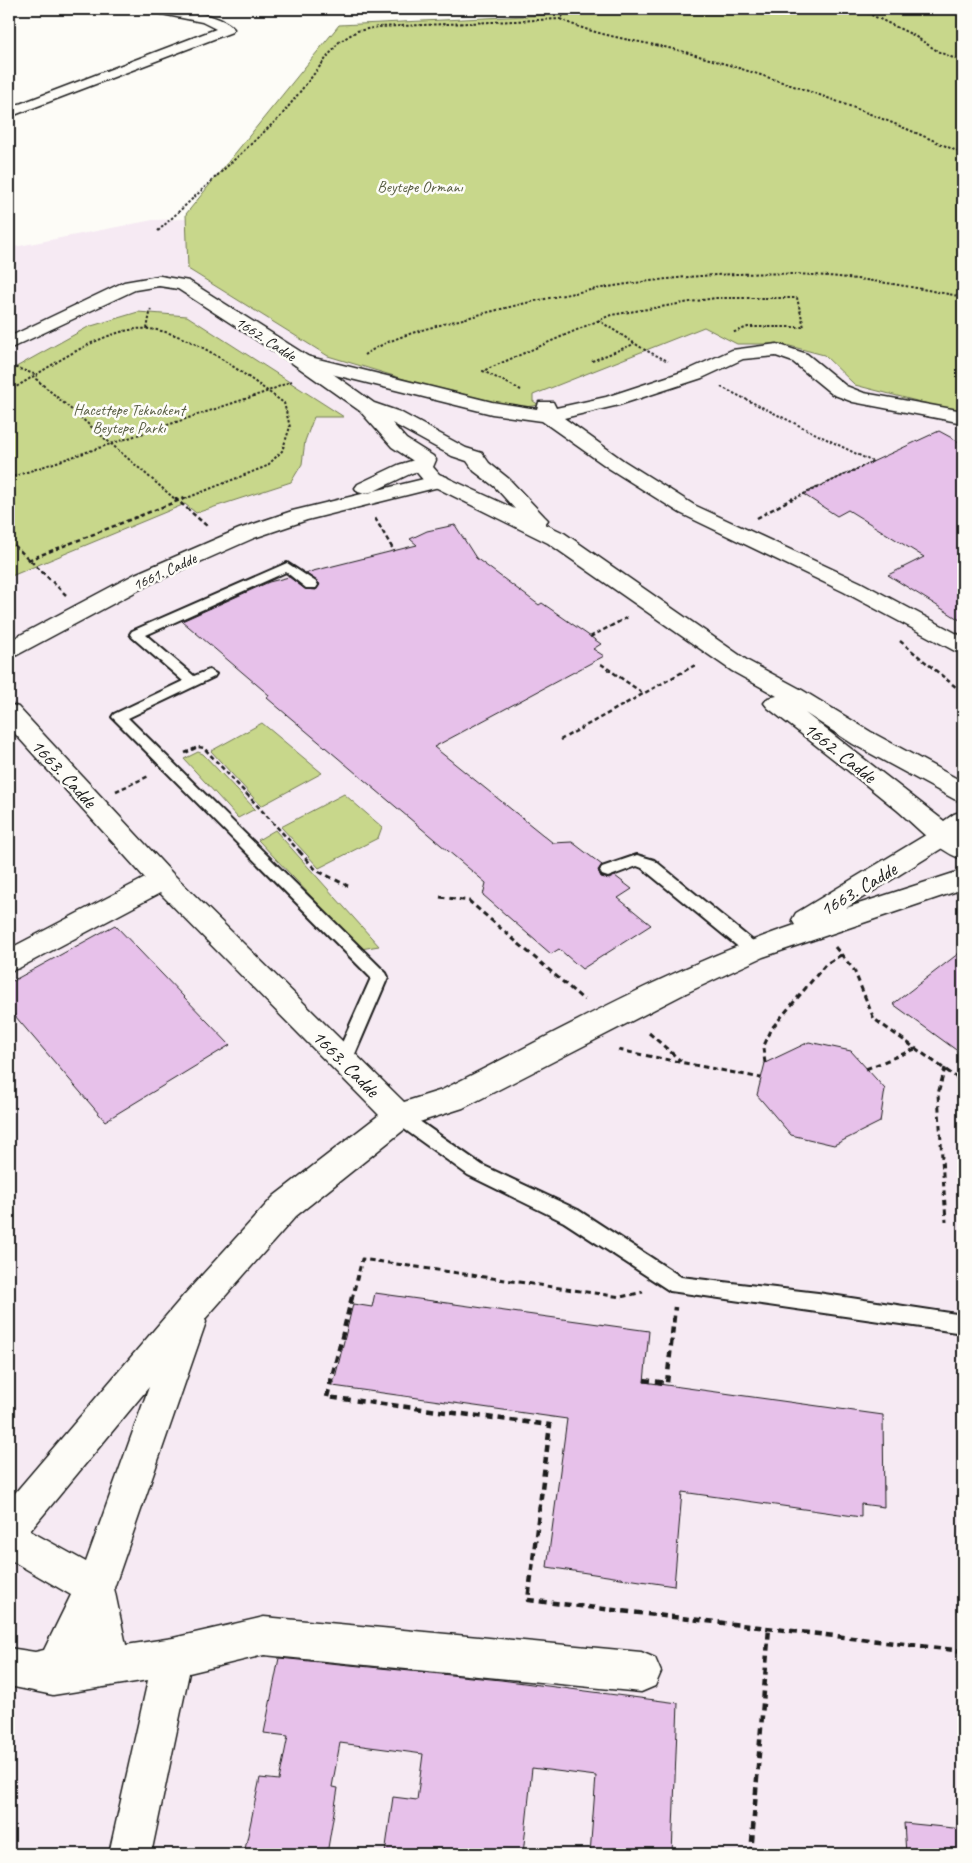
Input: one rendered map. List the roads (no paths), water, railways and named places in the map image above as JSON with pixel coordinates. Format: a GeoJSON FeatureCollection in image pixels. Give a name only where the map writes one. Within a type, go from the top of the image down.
{"type":"FeatureCollection","features":[{"type":"Feature","properties":{"kind":"street"},"geometry":{"type":"LineString","coordinates":[[9,113],[227,28],[206,19],[156,9]]}},
{"type":"Feature","properties":{"kind":"street","name":"1662. Cadde"},"geometry":{"type":"LineString","coordinates":[[10,349],[64,316],[130,286],[159,281],[183,284],[302,361],[367,407],[399,443],[425,462],[426,474],[556,538],[740,666],[794,695],[870,742],[963,793]]}},
{"type":"Feature","properties":{"kind":"street"},"geometry":{"type":"LineString","coordinates":[[302,361],[492,408],[547,411],[612,401],[695,374],[739,354],[776,350],[800,358],[839,390],[860,398],[945,412],[963,417]]}},
{"type":"Feature","properties":{"kind":"street","name":"1662. Cadde"},"geometry":{"type":"LineString","coordinates":[[367,407],[393,416],[459,452],[475,458],[481,467],[502,483],[556,538]]}},
{"type":"Feature","properties":{"kind":"street"},"geometry":{"type":"LineString","coordinates":[[547,411],[617,465],[687,509],[852,587],[963,646]]}},
{"type":"Feature","properties":{"kind":"street","name":"1661. Cadde"},"geometry":{"type":"LineString","coordinates":[[11,644],[167,568],[282,522],[326,508],[405,469],[425,462],[440,453],[459,452]]}},
{"type":"Feature","properties":{"kind":"street","name":"1661. Cadde"},"geometry":{"type":"LineString","coordinates":[[326,508],[352,504],[440,481],[467,480],[474,477],[481,467]]}},
{"type":"Feature","properties":{"kind":"street","name":"1662. Cadde"},"geometry":{"type":"LineString","coordinates":[[740,666],[768,696],[839,750],[953,843]]}},
{"type":"Feature","properties":{"kind":"street","name":"1663. Cadde"},"geometry":{"type":"LineString","coordinates":[[9,712],[163,880],[399,1116],[452,1099],[676,985],[763,946],[963,879]]}},
{"type":"Feature","properties":{"kind":"street","name":"1663. Cadde"},"geometry":{"type":"LineString","coordinates":[[763,946],[851,891],[907,860],[953,843],[952,826],[963,820]]}},
{"type":"Feature","properties":{"kind":"street"},"geometry":{"type":"LineString","coordinates":[[9,961],[163,880]]}},
{"type":"Feature","properties":{"kind":"street"},"geometry":{"type":"LineString","coordinates":[[9,1528],[195,1306],[285,1206],[399,1116]]}},
{"type":"Feature","properties":{"kind":"street"},"geometry":{"type":"LineString","coordinates":[[53,1675],[95,1588],[195,1306]]}},
{"type":"Feature","properties":{"kind":"street"},"geometry":{"type":"LineString","coordinates":[[9,1540],[95,1588],[111,1666]]}},
{"type":"Feature","properties":{"kind":"street"},"geometry":{"type":"LineString","coordinates":[[9,1667],[53,1675],[173,1657],[264,1636],[641,1672]]}},
{"type":"Feature","properties":{"kind":"street"},"geometry":{"type":"LineString","coordinates":[[9,1650],[53,1675]]}},
{"type":"Feature","properties":{"kind":"street"},"geometry":{"type":"LineString","coordinates":[[130,1854],[173,1657]]}},
{"type":"Feature","properties":{"kind":"lane"},"geometry":{"type":"LineString","coordinates":[[193,682],[137,634],[287,567],[311,585]]}},
{"type":"Feature","properties":{"kind":"lane"},"geometry":{"type":"LineString","coordinates":[[209,674],[119,717],[380,977],[343,1061]]}},
{"type":"Feature","properties":{"kind":"lane"},"geometry":{"type":"LineString","coordinates":[[608,871],[637,860],[648,864],[763,946]]}},
{"type":"Feature","properties":{"kind":"lane"},"geometry":{"type":"LineString","coordinates":[[399,1116],[475,1170],[571,1216],[678,1286],[818,1302],[963,1324]]}},
{"type":"Feature","properties":{"kind":"park label","name":"Beytepe Ormanı"},"geometry":{"type":"Point","coordinates":[420,186]}},
{"type":"Feature","properties":{"kind":"park label","name":"Hacettepe Teknokent Beytepe Parkı"},"geometry":{"type":"Point","coordinates":[129,418]}}]}
